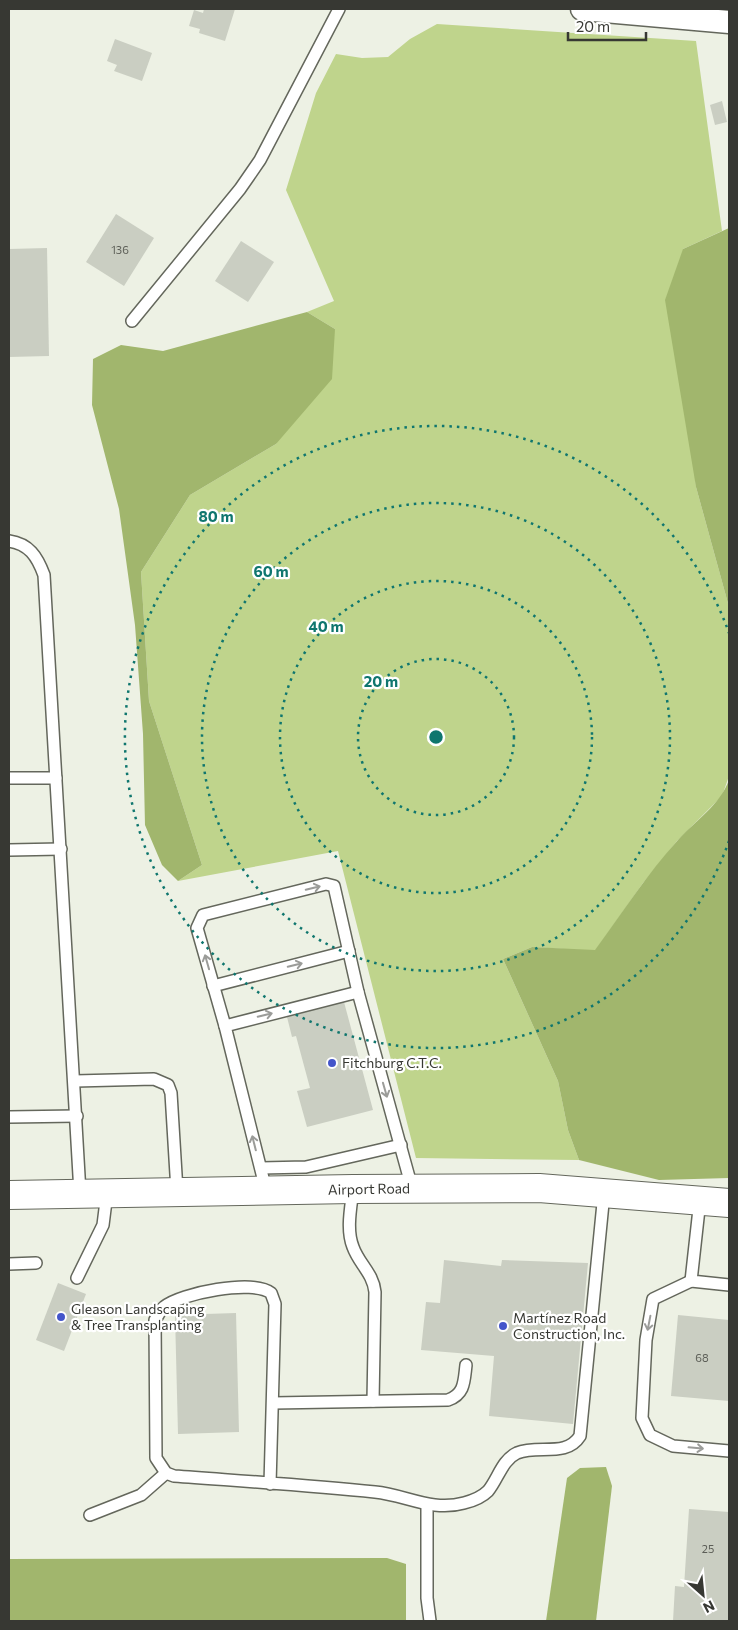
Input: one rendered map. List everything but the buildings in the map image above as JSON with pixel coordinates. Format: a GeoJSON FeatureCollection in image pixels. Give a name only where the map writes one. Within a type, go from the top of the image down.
{"type":"FeatureCollection","features":[{"type":"Feature","properties":{"kind":"main road","name":"Airport Road"},"geometry":{"type":"LineString","coordinates":[[9,1195],[177,1191],[263,1179],[353,1188],[539,1188],[729,1203]]}},
{"type":"Feature","properties":{"kind":"street"},"geometry":{"type":"LineString","coordinates":[[591,9],[729,22]]}},
{"type":"Feature","properties":{"kind":"lane"},"geometry":{"type":"LineString","coordinates":[[132,320],[240,189],[255,167],[339,9]]}},
{"type":"Feature","properties":{"kind":"lane"},"geometry":{"type":"LineString","coordinates":[[9,541],[20,543],[32,551],[40,562],[44,575],[77,1116],[103,1225],[77,1278]]}},
{"type":"Feature","properties":{"kind":"lane"},"geometry":{"type":"LineString","coordinates":[[9,778],[56,778]]}},
{"type":"Feature","properties":{"kind":"lane"},"geometry":{"type":"LineString","coordinates":[[9,850],[61,848]]}},
{"type":"Feature","properties":{"kind":"lane"},"geometry":{"type":"LineString","coordinates":[[400,1145],[300,1168],[263,1179],[225,1026],[197,928],[203,915],[326,884],[334,886],[358,992],[412,1188]]}},
{"type":"Feature","properties":{"kind":"lane"},"geometry":{"type":"LineString","coordinates":[[213,986],[349,951]]}},
{"type":"Feature","properties":{"kind":"lane"},"geometry":{"type":"LineString","coordinates":[[225,1026],[358,992]]}},
{"type":"Feature","properties":{"kind":"lane"},"geometry":{"type":"LineString","coordinates":[[75,1081],[154,1079],[168,1085],[171,1093],[177,1191]]}},
{"type":"Feature","properties":{"kind":"lane"},"geometry":{"type":"LineString","coordinates":[[9,1117],[77,1116]]}},
{"type":"Feature","properties":{"kind":"lane"},"geometry":{"type":"LineString","coordinates":[[353,1188],[350,1238],[353,1249],[371,1275],[375,1292],[373,1401]]}},
{"type":"Feature","properties":{"kind":"lane"},"geometry":{"type":"LineString","coordinates":[[270,1484],[276,1304],[271,1293],[255,1287],[190,1294],[162,1308],[155,1320],[156,1458],[166,1473],[174,1476],[270,1484],[394,1494],[427,1505],[450,1506],[476,1499],[487,1492],[508,1459],[516,1453],[526,1450],[568,1447],[575,1443],[580,1436],[604,1193]]}},
{"type":"Feature","properties":{"kind":"lane"},"geometry":{"type":"LineString","coordinates":[[691,1281],[700,1200]]}},
{"type":"Feature","properties":{"kind":"lane"},"geometry":{"type":"LineString","coordinates":[[9,1264],[36,1263]]}},
{"type":"Feature","properties":{"kind":"lane"},"geometry":{"type":"LineString","coordinates":[[729,1285],[691,1281],[653,1299],[646,1340],[642,1418],[650,1435],[673,1446],[729,1451]]}},
{"type":"Feature","properties":{"kind":"lane"},"geometry":{"type":"LineString","coordinates":[[273,1402],[448,1400],[454,1398],[464,1387],[466,1365]]}},
{"type":"Feature","properties":{"kind":"lane"},"geometry":{"type":"LineString","coordinates":[[90,1515],[141,1495],[166,1473]]}},
{"type":"Feature","properties":{"kind":"lane"},"geometry":{"type":"LineString","coordinates":[[427,1505],[427,1598],[430,1621]]}},
{"type":"Feature","properties":{"kind":"green space"},"geometry":{"type":"Polygon","coordinates":[[[437,24],[696,41],[722,231],[683,249],[696,487],[729,607],[729,776],[722,796],[677,841],[643,883],[595,951],[532,947],[503,959],[558,1081],[568,1130],[579,1160],[416,1158],[338,851],[178,881],[202,865],[149,701],[141,572],[190,495],[276,444],[335,329],[307,312],[334,301],[286,190],[316,93],[336,54],[362,58],[388,57],[410,39],[437,24]]]}},
{"type":"Feature","properties":{"kind":"green space"},"geometry":{"type":"Polygon","coordinates":[[[729,228],[729,607],[696,487],[665,300],[683,249],[729,228]]]}},
{"type":"Feature","properties":{"kind":"green space"},"geometry":{"type":"Polygon","coordinates":[[[307,312],[335,329],[332,379],[276,444],[190,495],[141,572],[149,701],[202,865],[178,881],[162,865],[145,825],[143,734],[135,625],[119,509],[92,405],[93,359],[121,345],[163,351],[307,312]]]}},
{"type":"Feature","properties":{"kind":"green space"},"geometry":{"type":"Polygon","coordinates":[[[729,780],[729,1178],[659,1180],[579,1160],[568,1130],[558,1081],[503,959],[532,947],[595,950],[656,866],[678,840],[720,797],[729,780]]]}},
{"type":"Feature","properties":{"kind":"green space"},"geometry":{"type":"Polygon","coordinates":[[[606,1467],[612,1486],[596,1621],[546,1621],[567,1478],[580,1468],[606,1467]]]}},
{"type":"Feature","properties":{"kind":"green space"},"geometry":{"type":"Polygon","coordinates":[[[387,1558],[406,1564],[406,1621],[9,1621],[9,1559],[387,1558]]]}},
{"type":"Feature","properties":{"kind":"place","name":"Fitchburg C.T.C."},"geometry":{"type":"Point","coordinates":[332,1063]}},
{"type":"Feature","properties":{"kind":"place","name":"Gleason Landscaping & Tree Transplanting"},"geometry":{"type":"Point","coordinates":[61,1317]}},
{"type":"Feature","properties":{"kind":"place","name":"Martínez Road Construction, Inc."},"geometry":{"type":"Point","coordinates":[503,1326]}}]}
